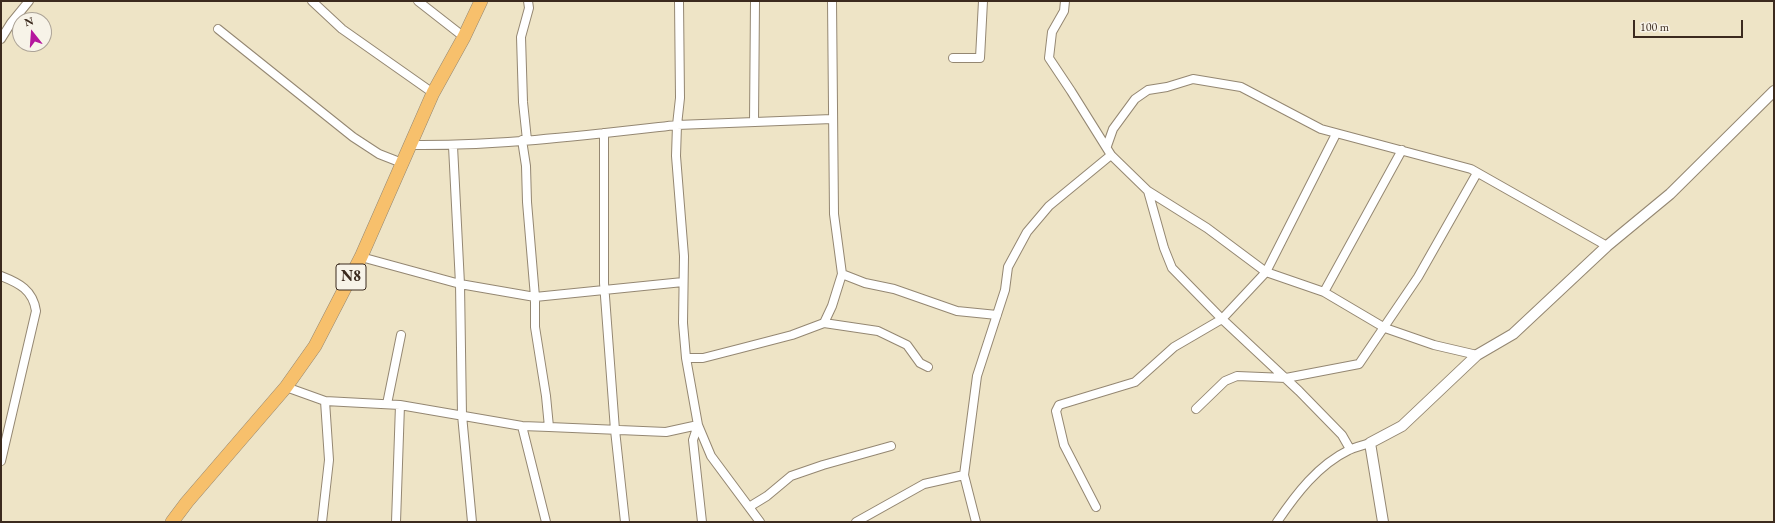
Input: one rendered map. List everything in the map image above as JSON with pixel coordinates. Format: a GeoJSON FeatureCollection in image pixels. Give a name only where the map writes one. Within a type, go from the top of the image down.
{"type":"FeatureCollection","features":[{"type":"Feature","properties":{"kind":"main road","name":"N8"},"geometry":{"type":"LineString","coordinates":[[172,522],[187,502],[286,387],[315,346],[361,257],[433,94],[464,37],[481,1]]}},
{"type":"Feature","properties":{"kind":"street"},"geometry":{"type":"LineString","coordinates":[[1,39],[11,23],[29,1]]}},
{"type":"Feature","properties":{"kind":"street"},"geometry":{"type":"LineString","coordinates":[[312,1],[342,29],[433,94]]}},
{"type":"Feature","properties":{"kind":"street"},"geometry":{"type":"LineString","coordinates":[[418,1],[464,37]]}},
{"type":"Feature","properties":{"kind":"street"},"geometry":{"type":"LineString","coordinates":[[528,1],[528,8],[521,37],[526,202],[535,297],[535,327],[546,396],[549,427]]}},
{"type":"Feature","properties":{"kind":"street"},"geometry":{"type":"LineString","coordinates":[[680,1],[680,98],[676,156],[684,248],[683,323],[686,358],[698,425],[711,456],[760,522]]}},
{"type":"Feature","properties":{"kind":"street"},"geometry":{"type":"LineString","coordinates":[[754,122],[755,1]]}},
{"type":"Feature","properties":{"kind":"street"},"geometry":{"type":"LineString","coordinates":[[824,323],[832,306],[842,274],[834,214],[832,1]]}},
{"type":"Feature","properties":{"kind":"street"},"geometry":{"type":"LineString","coordinates":[[953,58],[980,58],[983,1]]}},
{"type":"Feature","properties":{"kind":"street"},"geometry":{"type":"LineString","coordinates":[[1065,1],[1064,11],[1052,32],[1049,58],[1107,146],[1111,155],[1148,191],[1207,228],[1266,272],[1324,292],[1385,328],[1434,345],[1477,355]]}},
{"type":"Feature","properties":{"kind":"street"},"geometry":{"type":"LineString","coordinates":[[218,29],[353,137],[379,154],[402,163]]}},
{"type":"Feature","properties":{"kind":"street"},"geometry":{"type":"LineString","coordinates":[[1107,146],[1113,129],[1135,99],[1148,90],[1167,87],[1193,79],[1241,87],[1321,129],[1471,169],[1608,246]]}},
{"type":"Feature","properties":{"kind":"street"},"geometry":{"type":"LineString","coordinates":[[1277,522],[1298,491],[1331,461],[1350,449],[1370,444],[1402,426],[1477,355],[1513,334],[1608,246],[1670,194],[1774,91]]}},
{"type":"Feature","properties":{"kind":"street"},"geometry":{"type":"LineString","coordinates":[[411,145],[453,146],[677,125],[832,119]]}},
{"type":"Feature","properties":{"kind":"street"},"geometry":{"type":"LineString","coordinates":[[604,133],[604,291],[615,430],[625,522]]}},
{"type":"Feature","properties":{"kind":"street"},"geometry":{"type":"LineString","coordinates":[[1096,507],[1064,445],[1056,411],[1059,405],[1135,382],[1174,347],[1222,319],[1266,272],[1336,134]]}},
{"type":"Feature","properties":{"kind":"street"},"geometry":{"type":"LineString","coordinates":[[453,146],[460,284],[462,415],[472,522]]}},
{"type":"Feature","properties":{"kind":"street"},"geometry":{"type":"LineString","coordinates":[[1324,292],[1402,150]]}},
{"type":"Feature","properties":{"kind":"street"},"geometry":{"type":"LineString","coordinates":[[976,522],[964,475],[977,376],[1005,290],[1008,267],[1027,232],[1049,206],[1111,155]]}},
{"type":"Feature","properties":{"kind":"street"},"geometry":{"type":"LineString","coordinates":[[1196,409],[1225,382],[1237,376],[1286,378],[1359,364],[1385,328],[1418,277],[1477,173]]}},
{"type":"Feature","properties":{"kind":"street"},"geometry":{"type":"LineString","coordinates":[[1148,191],[1164,248],[1172,268],[1222,319],[1286,378],[1342,435],[1350,449]]}},
{"type":"Feature","properties":{"kind":"street"},"geometry":{"type":"LineString","coordinates":[[361,257],[460,284],[535,297],[683,282]]}},
{"type":"Feature","properties":{"kind":"street"},"geometry":{"type":"LineString","coordinates":[[842,274],[865,283],[894,289],[957,311],[997,315]]}},
{"type":"Feature","properties":{"kind":"street"},"geometry":{"type":"LineString","coordinates":[[1,276],[27,291],[32,296],[36,311],[1,461]]}},
{"type":"Feature","properties":{"kind":"street"},"geometry":{"type":"LineString","coordinates":[[686,358],[703,358],[792,335],[824,323],[878,330],[907,345],[920,363],[928,367]]}},
{"type":"Feature","properties":{"kind":"street"},"geometry":{"type":"LineString","coordinates":[[387,404],[401,335]]}},
{"type":"Feature","properties":{"kind":"street"},"geometry":{"type":"LineString","coordinates":[[286,387],[325,401],[400,405],[522,426],[666,432],[698,425]]}},
{"type":"Feature","properties":{"kind":"street"},"geometry":{"type":"LineString","coordinates":[[322,522],[329,460],[325,401]]}},
{"type":"Feature","properties":{"kind":"street"},"geometry":{"type":"LineString","coordinates":[[396,522],[400,405]]}},
{"type":"Feature","properties":{"kind":"street"},"geometry":{"type":"LineString","coordinates":[[698,425],[692,440],[702,522]]}},
{"type":"Feature","properties":{"kind":"street"},"geometry":{"type":"LineString","coordinates":[[522,426],[546,522]]}},
{"type":"Feature","properties":{"kind":"street"},"geometry":{"type":"LineString","coordinates":[[1370,444],[1383,522]]}},
{"type":"Feature","properties":{"kind":"street"},"geometry":{"type":"LineString","coordinates":[[749,507],[767,496],[791,476],[823,465],[891,446]]}},
{"type":"Feature","properties":{"kind":"street"},"geometry":{"type":"LineString","coordinates":[[856,522],[924,484],[964,475]]}}]}
